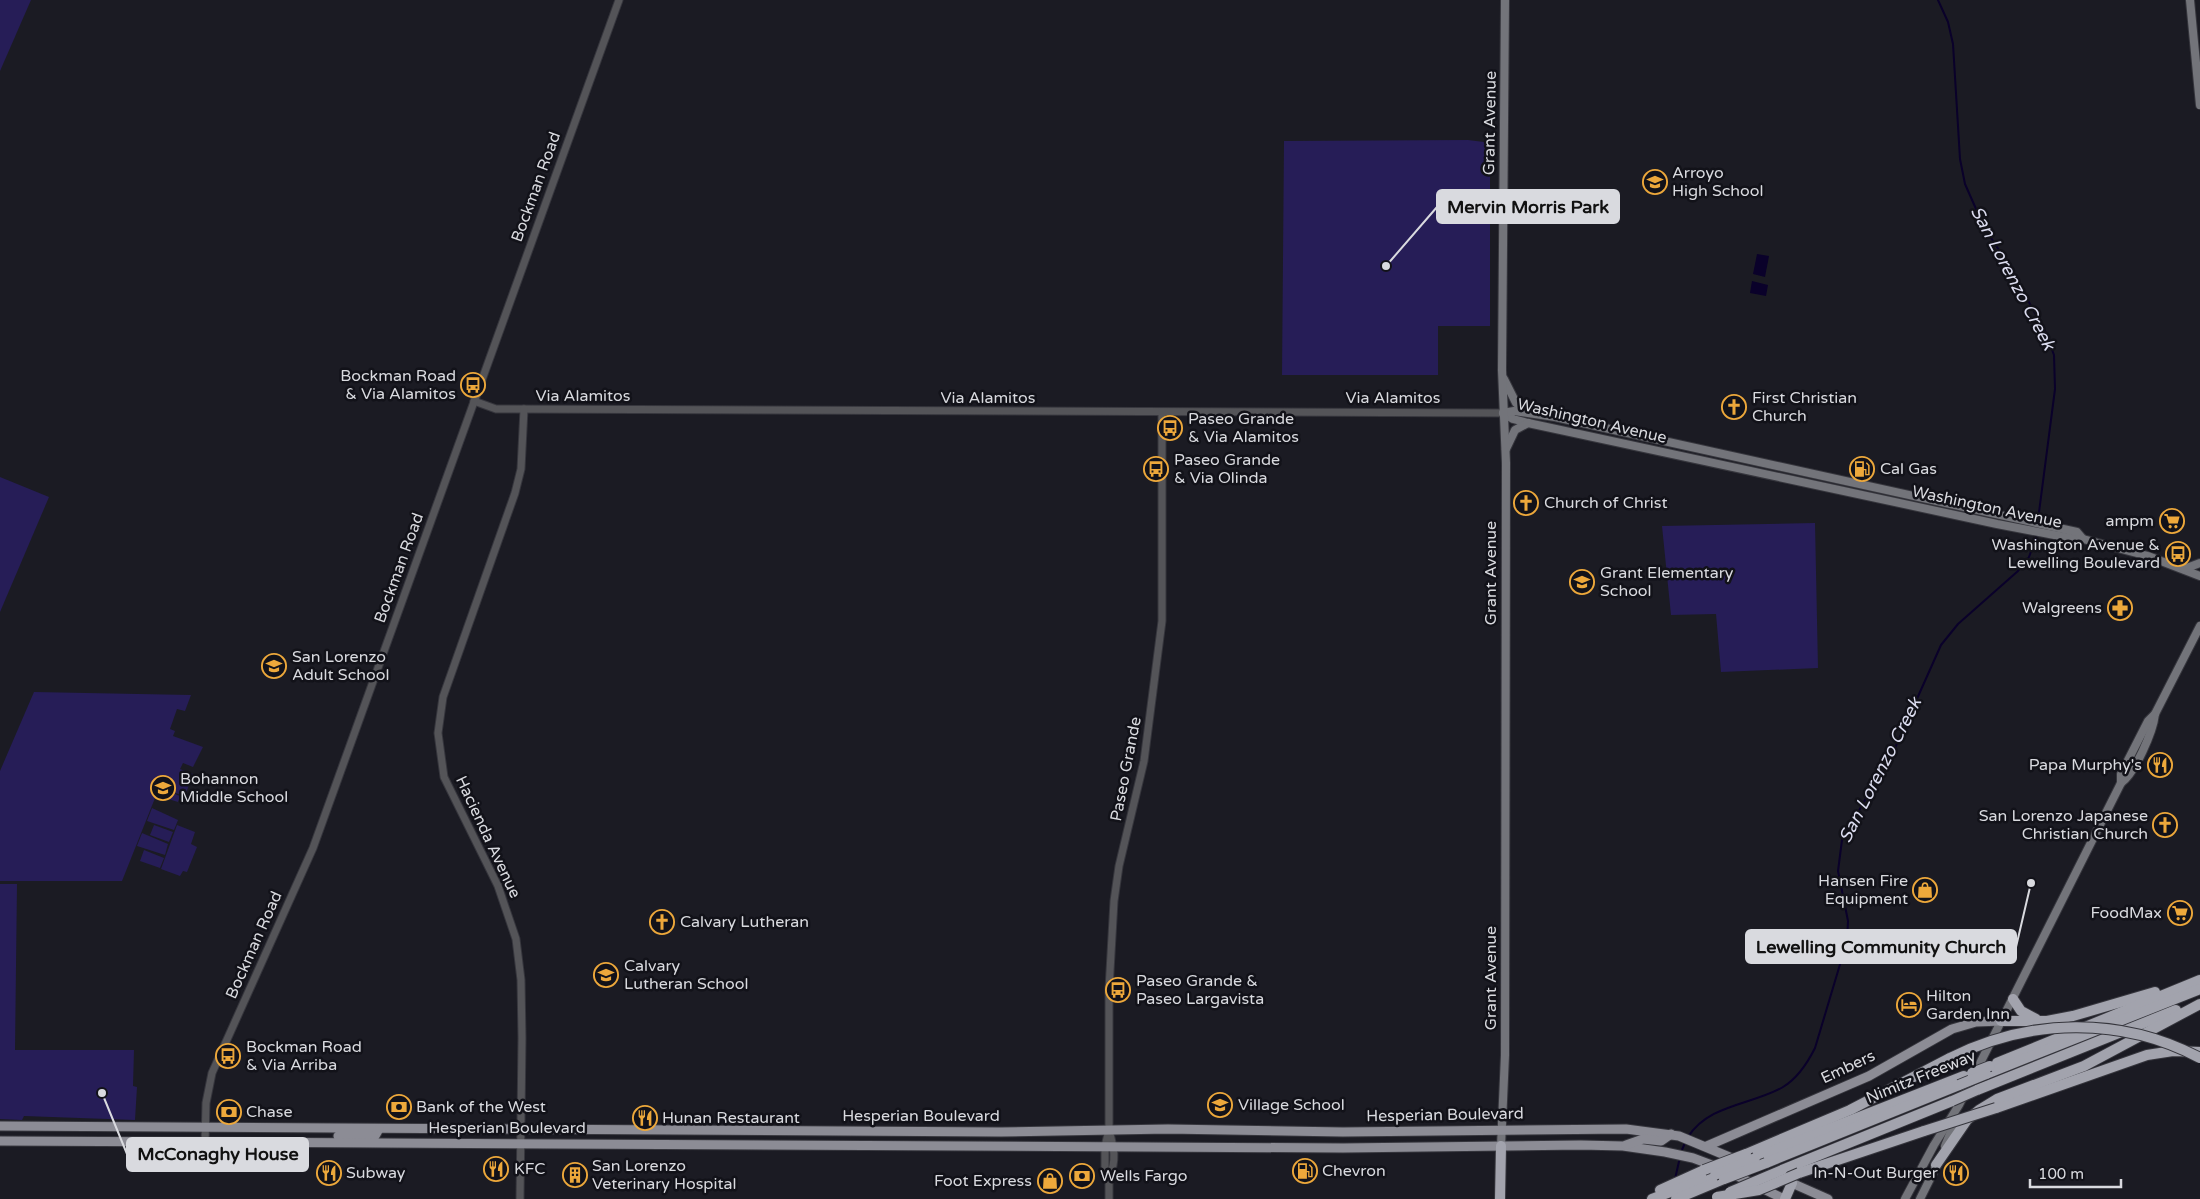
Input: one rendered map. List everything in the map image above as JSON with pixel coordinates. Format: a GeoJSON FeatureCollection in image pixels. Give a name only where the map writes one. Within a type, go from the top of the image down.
{"type":"FeatureCollection","features":[{"type":"Feature","properties":{"kind":"highway"},"geometry":{"type":"LineString","coordinates":[[2001,1021],[2039,1020],[2073,1016],[2150,994],[2200,974]]}},
{"type":"Feature","properties":{"kind":"highway","name":"Nimitz Freeway"},"geometry":{"type":"LineString","coordinates":[[1686,1186],[1720,1177],[1751,1156],[1962,1081],[2200,980]]}},
{"type":"Feature","properties":{"kind":"highway"},"geometry":{"type":"LineString","coordinates":[[1988,1070],[2200,988]]}},
{"type":"Feature","properties":{"kind":"highway"},"geometry":{"type":"LineString","coordinates":[[2013,999],[2021,1011],[2039,1020]]}},
{"type":"Feature","properties":{"kind":"highway"},"geometry":{"type":"LineString","coordinates":[[1936,1166],[1967,1120],[1979,1110],[1997,1099],[2084,1066],[2200,1002]]}},
{"type":"Feature","properties":{"kind":"highway","name":"Nimitz Freeway"},"geometry":{"type":"LineString","coordinates":[[1715,1198],[1956,1103],[1978,1090],[2200,1002]]}},
{"type":"Feature","properties":{"kind":"highway"},"geometry":{"type":"LineString","coordinates":[[1676,1199],[1686,1186],[1704,1170],[1751,1156],[1850,1110],[1950,1058],[1978,1045],[2010,1035],[2036,1029],[2077,1026],[2117,1030],[2143,1035],[2200,1058]]}},
{"type":"Feature","properties":{"kind":"highway"},"geometry":{"type":"LineString","coordinates":[[1715,1198],[1740,1195],[1759,1190],[1799,1173],[1996,1108],[2147,1055],[2173,1051],[2200,1052]]}},
{"type":"Feature","properties":{"kind":"highway"},"geometry":{"type":"LineString","coordinates":[[1720,1177],[1766,1163],[1962,1081]]}},
{"type":"Feature","properties":{"kind":"highway"},"geometry":{"type":"LineString","coordinates":[[1500,1199],[1501,1146]]}},
{"type":"Feature","properties":{"kind":"highway"},"geometry":{"type":"LineString","coordinates":[[1784,1199],[1792,1183]]}},
{"type":"Feature","properties":{"kind":"highway"},"geometry":{"type":"LineString","coordinates":[[1656,1196],[1686,1186]]}},
{"type":"Feature","properties":{"kind":"main road","name":"Grant Avenue"},"geometry":{"type":"LineString","coordinates":[[1501,1146],[1505,1055],[1505,450],[1502,376],[1506,0]]}},
{"type":"Feature","properties":{"kind":"main road"},"geometry":{"type":"LineString","coordinates":[[2190,0],[2200,104]]}},
{"type":"Feature","properties":{"kind":"main road"},"geometry":{"type":"LineString","coordinates":[[1502,376],[1516,403],[1531,414]]}},
{"type":"Feature","properties":{"kind":"main road","name":"Washington Avenue"},"geometry":{"type":"LineString","coordinates":[[1503,413],[1514,411],[1531,414],[2030,521],[2049,529]]}},
{"type":"Feature","properties":{"kind":"main road","name":"Washington Avenue"},"geometry":{"type":"LineString","coordinates":[[1503,413],[1513,419],[1528,423],[2027,529],[2077,532],[2083,539],[2148,556],[2200,576]]}},
{"type":"Feature","properties":{"kind":"main road"},"geometry":{"type":"LineString","coordinates":[[1505,450],[1515,430],[1528,423]]}},
{"type":"Feature","properties":{"kind":"main road"},"geometry":{"type":"LineString","coordinates":[[2184,569],[2200,564]]}},
{"type":"Feature","properties":{"kind":"main road"},"geometry":{"type":"LineString","coordinates":[[1905,1199],[2013,999],[2121,783],[2121,774],[2148,721],[2155,714],[2200,626]]}},
{"type":"Feature","properties":{"kind":"main road","name":"Embers"},"geometry":{"type":"LineString","coordinates":[[1707,1146],[1869,1076],[1952,1028],[1976,1022],[2001,1021]]}},
{"type":"Feature","properties":{"kind":"main road"},"geometry":{"type":"LineString","coordinates":[[1920,1199],[1955,1123],[1956,1103]]}},
{"type":"Feature","properties":{"kind":"main road","name":"Hesperian Boulevard"},"geometry":{"type":"LineString","coordinates":[[0,1126],[205,1129],[1232,1129],[1346,1132],[1626,1129],[1671,1134],[1694,1141],[1828,1199]]}},
{"type":"Feature","properties":{"kind":"main road"},"geometry":{"type":"LineString","coordinates":[[68,1142],[76,1132],[90,1128]]}},
{"type":"Feature","properties":{"kind":"main road"},"geometry":{"type":"LineString","coordinates":[[321,1142],[337,1136],[375,1136],[379,1129]]}},
{"type":"Feature","properties":{"kind":"main road"},"geometry":{"type":"LineString","coordinates":[[376,1142],[383,1135],[412,1135],[427,1129]]}},
{"type":"Feature","properties":{"kind":"main road"},"geometry":{"type":"LineString","coordinates":[[626,1144],[640,1138],[651,1130]]}},
{"type":"Feature","properties":{"kind":"main road"},"geometry":{"type":"LineString","coordinates":[[1623,1146],[1643,1139],[1661,1141],[1671,1134]]}},
{"type":"Feature","properties":{"kind":"main road","name":"Hesperian Boulevard"},"geometry":{"type":"LineString","coordinates":[[0,1141],[1110,1146],[1623,1146],[1686,1156],[1734,1174],[1784,1199]]}},
{"type":"Feature","properties":{"kind":"street","name":"Bockman Road"},"geometry":{"type":"LineString","coordinates":[[205,1143],[207,1090],[212,1073],[312,848],[619,0]]}},
{"type":"Feature","properties":{"kind":"street","name":"Via Alamitos"},"geometry":{"type":"LineString","coordinates":[[474,401],[491,408],[524,409],[1503,413]]}},
{"type":"Feature","properties":{"kind":"street","name":"Hacienda Avenue"},"geometry":{"type":"LineString","coordinates":[[520,1199],[522,1143],[521,980],[516,938],[498,886],[444,777],[438,732],[443,697],[516,493],[521,468],[524,409]]}},
{"type":"Feature","properties":{"kind":"street","name":"Paseo Grande"},"geometry":{"type":"LineString","coordinates":[[1109,1199],[1109,1177],[1105,1167],[1110,1146],[1109,989],[1114,901],[1119,866],[1144,761],[1162,621],[1162,412]]}},
{"type":"Feature","properties":{"kind":"shaded area"},"geometry":{"type":"Polygon","coordinates":[[[0,0],[31,0],[0,71],[0,0]]]}},
{"type":"Feature","properties":{"kind":"shaded area"},"geometry":{"type":"Polygon","coordinates":[[[1468,140],[1484,142],[1490,148],[1490,326],[1438,326],[1438,375],[1282,375],[1284,141],[1468,140]]]}},
{"type":"Feature","properties":{"kind":"shaded area"},"geometry":{"type":"Polygon","coordinates":[[[1757,254],[1769,256],[1765,277],[1753,274],[1757,254]]]}},
{"type":"Feature","properties":{"kind":"shaded area"},"geometry":{"type":"Polygon","coordinates":[[[1752,281],[1768,285],[1766,296],[1750,293],[1752,281]]]}},
{"type":"Feature","properties":{"kind":"shaded area"},"geometry":{"type":"Polygon","coordinates":[[[0,477],[49,497],[0,612],[0,477]]]}},
{"type":"Feature","properties":{"kind":"shaded area"},"geometry":{"type":"Polygon","coordinates":[[[1815,523],[1818,668],[1721,672],[1716,614],[1671,615],[1662,526],[1815,523]]]}},
{"type":"Feature","properties":{"kind":"shaded area"},"geometry":{"type":"Polygon","coordinates":[[[34,692],[191,695],[185,711],[177,709],[170,729],[175,731],[173,736],[203,747],[193,767],[183,763],[180,769],[193,774],[185,796],[159,788],[122,881],[0,881],[0,771],[34,692]]]}},
{"type":"Feature","properties":{"kind":"shaded area"},"geometry":{"type":"Polygon","coordinates":[[[167,791],[180,796],[178,802],[165,798],[167,791]]]}},
{"type":"Feature","properties":{"kind":"shaded area"},"geometry":{"type":"Polygon","coordinates":[[[152,808],[178,820],[174,830],[147,821],[152,808]]]}},
{"type":"Feature","properties":{"kind":"shaded area"},"geometry":{"type":"Polygon","coordinates":[[[154,825],[173,832],[169,842],[150,835],[154,825]]]}},
{"type":"Feature","properties":{"kind":"shaded area"},"geometry":{"type":"Polygon","coordinates":[[[177,825],[195,832],[191,844],[197,847],[187,872],[183,871],[180,876],[161,869],[177,825]]]}},
{"type":"Feature","properties":{"kind":"shaded area"},"geometry":{"type":"Polygon","coordinates":[[[142,833],[168,844],[165,855],[137,846],[142,833]]]}},
{"type":"Feature","properties":{"kind":"shaded area"},"geometry":{"type":"Polygon","coordinates":[[[144,850],[164,858],[160,868],[140,861],[144,850]]]}},
{"type":"Feature","properties":{"kind":"shaded area"},"geometry":{"type":"Polygon","coordinates":[[[0,884],[17,884],[15,1050],[134,1050],[133,1086],[137,1087],[135,1120],[24,1116],[22,1120],[0,1119],[0,884]]]}},
{"type":"Feature","properties":{"kind":"waterway","name":"San Lorenzo Creek"},"geometry":{"type":"LineString","coordinates":[[1938,0],[1948,22],[1953,44],[1960,159],[1965,184],[1984,227],[2006,261],[2045,331],[2054,355],[2055,389],[2038,520]]}},
{"type":"Feature","properties":{"kind":"waterway","name":"San Lorenzo Creek"},"geometry":{"type":"LineString","coordinates":[[1688,1137],[1697,1126],[1719,1111],[1758,1098],[1783,1087],[1798,1075],[1809,1060],[1815,1048],[1847,941],[1848,921],[1838,871],[1842,840],[1895,748],[1941,645],[1958,624],[2018,571],[2029,557],[2037,535]]}},
{"type":"Feature","properties":{"kind":"waterway","name":"San Lorenzo Creek"},"geometry":{"type":"LineString","coordinates":[[1681,1152],[1685,1143]]}},
{"type":"Feature","properties":{"kind":"waterway","name":"San Lorenzo Creek"},"geometry":{"type":"LineString","coordinates":[[1675,1179],[1680,1157]]}},
{"type":"Feature","properties":{"kind":"place","name":"Arroyo High School"},"geometry":{"type":"Point","coordinates":[1655,182]}},
{"type":"Feature","properties":{"kind":"place","name":"Mervin Morris Park"},"geometry":{"type":"Point","coordinates":[1386,266]}},
{"type":"Feature","properties":{"kind":"place","name":"Bockman Road & Via Alamitos"},"geometry":{"type":"Point","coordinates":[473,385]}},
{"type":"Feature","properties":{"kind":"place","name":"First Christian Church"},"geometry":{"type":"Point","coordinates":[1734,407]}},
{"type":"Feature","properties":{"kind":"place","name":"Paseo Grande & Via Alamitos"},"geometry":{"type":"Point","coordinates":[1170,428]}},
{"type":"Feature","properties":{"kind":"place","name":"Paseo Grande & Via Olinda"},"geometry":{"type":"Point","coordinates":[1156,469]}},
{"type":"Feature","properties":{"kind":"place","name":"Cal Gas"},"geometry":{"type":"Point","coordinates":[1862,469]}},
{"type":"Feature","properties":{"kind":"place","name":"Church of Christ"},"geometry":{"type":"Point","coordinates":[1526,503]}},
{"type":"Feature","properties":{"kind":"place","name":"ampm"},"geometry":{"type":"Point","coordinates":[2172,521]}},
{"type":"Feature","properties":{"kind":"place","name":"Washington Avenue & Lewelling Boulevard"},"geometry":{"type":"Point","coordinates":[2178,554]}},
{"type":"Feature","properties":{"kind":"place","name":"Grant Elementary School"},"geometry":{"type":"Point","coordinates":[1582,582]}},
{"type":"Feature","properties":{"kind":"place","name":"Walgreens"},"geometry":{"type":"Point","coordinates":[2120,608]}},
{"type":"Feature","properties":{"kind":"place","name":"San Lorenzo Adult School"},"geometry":{"type":"Point","coordinates":[274,666]}},
{"type":"Feature","properties":{"kind":"place","name":"Papa Murphy's"},"geometry":{"type":"Point","coordinates":[2160,765]}},
{"type":"Feature","properties":{"kind":"place","name":"Bohannon Middle School"},"geometry":{"type":"Point","coordinates":[163,788]}},
{"type":"Feature","properties":{"kind":"place","name":"San Lorenzo Japanese Christian Church"},"geometry":{"type":"Point","coordinates":[2165,825]}},
{"type":"Feature","properties":{"kind":"place","name":"Lewelling Community Church"},"geometry":{"type":"Point","coordinates":[2031,883]}},
{"type":"Feature","properties":{"kind":"place","name":"Hansen Fire Equipment"},"geometry":{"type":"Point","coordinates":[1925,890]}},
{"type":"Feature","properties":{"kind":"place","name":"FoodMax"},"geometry":{"type":"Point","coordinates":[2180,913]}},
{"type":"Feature","properties":{"kind":"place","name":"Calvary Lutheran"},"geometry":{"type":"Point","coordinates":[662,922]}},
{"type":"Feature","properties":{"kind":"place","name":"Calvary Lutheran School"},"geometry":{"type":"Point","coordinates":[606,975]}},
{"type":"Feature","properties":{"kind":"place","name":"Paseo Grande & Paseo Largavista"},"geometry":{"type":"Point","coordinates":[1118,990]}},
{"type":"Feature","properties":{"kind":"place","name":"Hilton Garden Inn"},"geometry":{"type":"Point","coordinates":[1909,1005]}},
{"type":"Feature","properties":{"kind":"place","name":"Bockman Road & Via Arriba"},"geometry":{"type":"Point","coordinates":[228,1056]}},
{"type":"Feature","properties":{"kind":"place","name":"McConaghy House"},"geometry":{"type":"Point","coordinates":[102,1093]}},
{"type":"Feature","properties":{"kind":"place","name":"Village School"},"geometry":{"type":"Point","coordinates":[1220,1105]}},
{"type":"Feature","properties":{"kind":"place","name":"Bank of the West"},"geometry":{"type":"Point","coordinates":[399,1107]}},
{"type":"Feature","properties":{"kind":"place","name":"Chase"},"geometry":{"type":"Point","coordinates":[229,1112]}},
{"type":"Feature","properties":{"kind":"place","name":"Hunan Restaurant"},"geometry":{"type":"Point","coordinates":[645,1118]}},
{"type":"Feature","properties":{"kind":"place","name":"KFC"},"geometry":{"type":"Point","coordinates":[496,1169]}},
{"type":"Feature","properties":{"kind":"place","name":"Chevron"},"geometry":{"type":"Point","coordinates":[1305,1171]}},
{"type":"Feature","properties":{"kind":"place","name":"Subway"},"geometry":{"type":"Point","coordinates":[329,1173]}},
{"type":"Feature","properties":{"kind":"place","name":"In-N-Out Burger"},"geometry":{"type":"Point","coordinates":[1956,1173]}},
{"type":"Feature","properties":{"kind":"place","name":"San Lorenzo Veterinary Hospital"},"geometry":{"type":"Point","coordinates":[575,1175]}},
{"type":"Feature","properties":{"kind":"place","name":"Wells Fargo"},"geometry":{"type":"Point","coordinates":[1082,1176]}},
{"type":"Feature","properties":{"kind":"place","name":"Foot Express"},"geometry":{"type":"Point","coordinates":[1050,1181]}}]}
